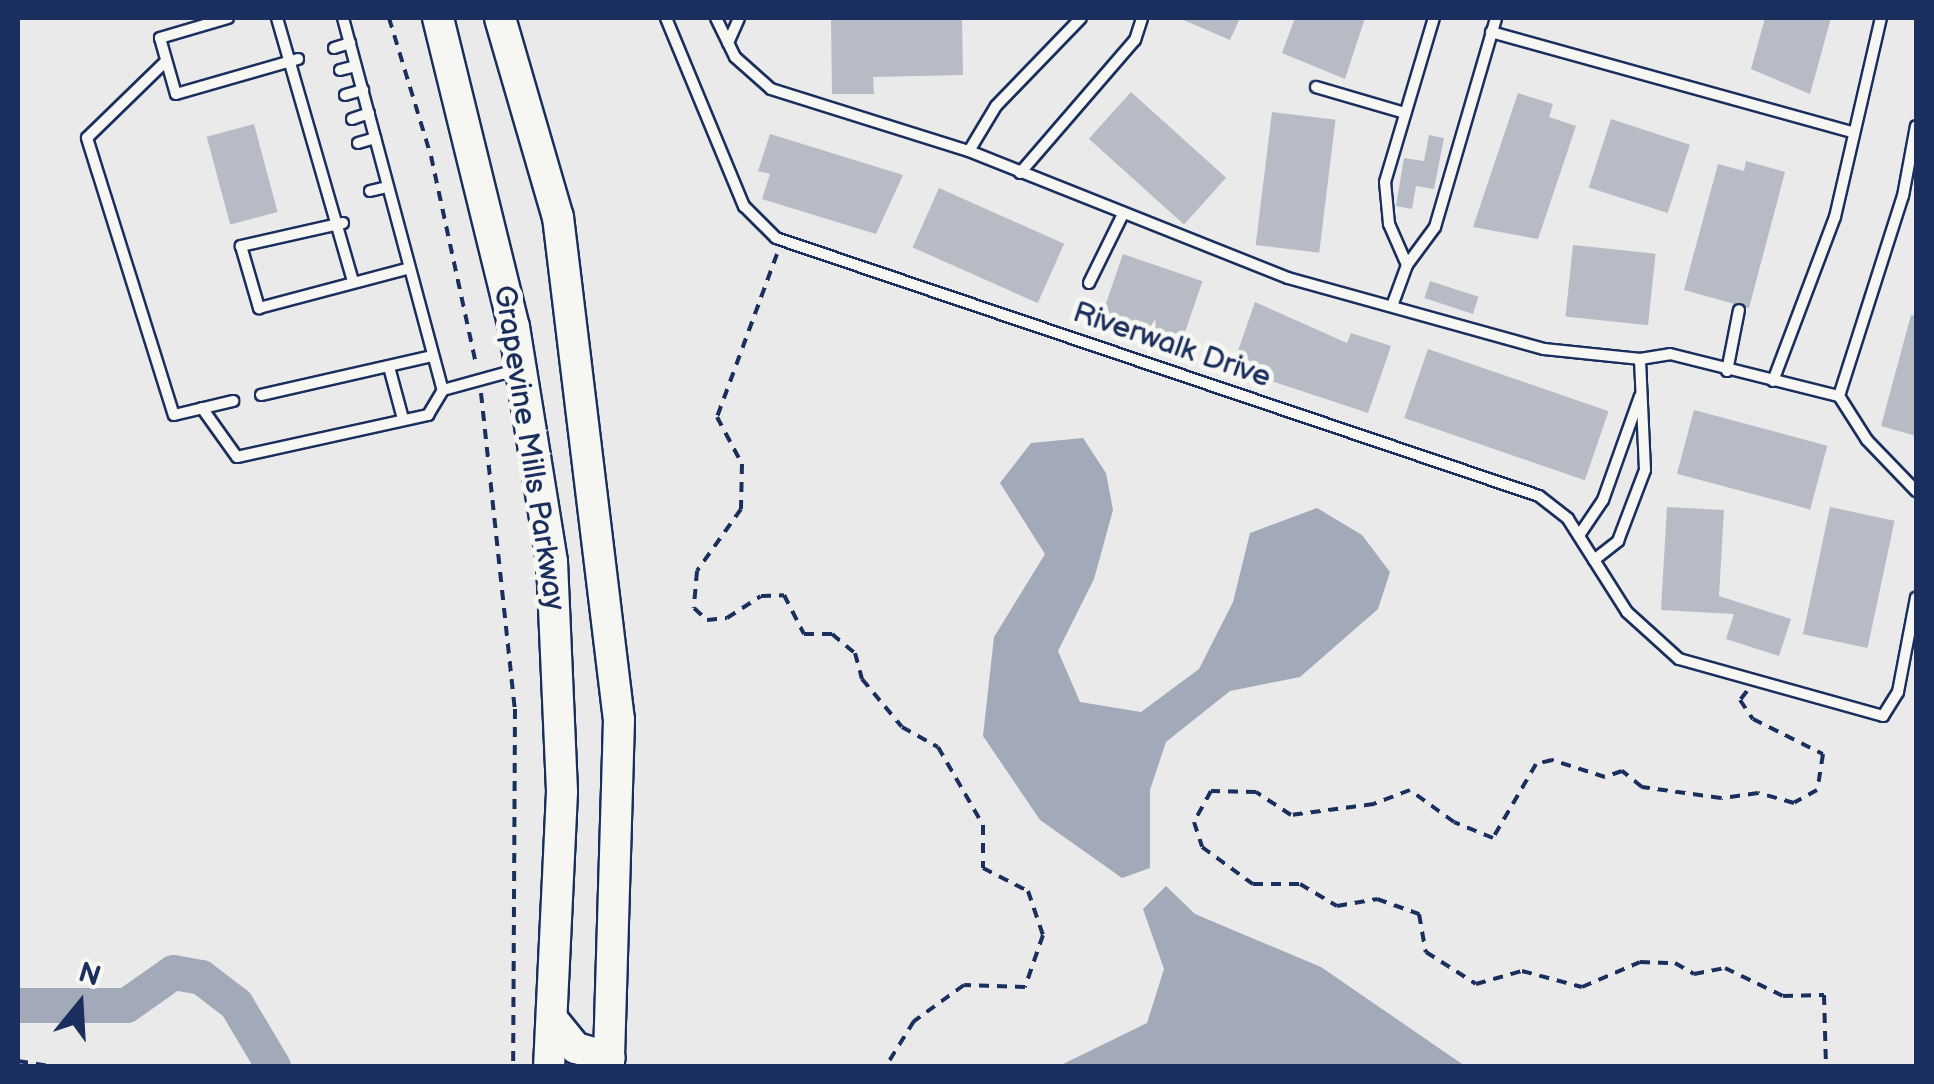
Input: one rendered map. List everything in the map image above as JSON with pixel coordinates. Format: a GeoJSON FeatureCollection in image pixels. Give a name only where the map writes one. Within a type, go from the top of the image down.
{"type":"FeatureCollection","features":[{"type":"Feature","properties":{"kind":"main road","name":"Grapevine Mills Parkway"},"geometry":{"type":"LineString","coordinates":[[438,18],[522,368],[558,655],[549,1066]]}},
{"type":"Feature","properties":{"kind":"main road","name":"Grapevine Mills Parkway"},"geometry":{"type":"LineString","coordinates":[[500,18],[558,218],[583,376],[618,720],[609,1062]]}},
{"type":"Feature","properties":{"kind":"main road"},"geometry":{"type":"LineString","coordinates":[[553,1020],[576,1048],[609,1062]]}},
{"type":"Feature","properties":{"kind":"lane"},"geometry":{"type":"LineString","coordinates":[[228,18],[160,38],[164,63],[176,94],[293,60]]}},
{"type":"Feature","properties":{"kind":"lane"},"geometry":{"type":"LineString","coordinates":[[277,18],[293,60],[352,282]]}},
{"type":"Feature","properties":{"kind":"lane"},"geometry":{"type":"LineString","coordinates":[[343,18],[407,269],[444,390]]}},
{"type":"Feature","properties":{"kind":"lane","name":"Riverwalk Drive"},"geometry":{"type":"LineString","coordinates":[[666,18],[744,206],[783,240],[1539,496],[1580,534],[1651,640],[1721,671],[1883,716],[1898,692],[1916,598]]}},
{"type":"Feature","properties":{"kind":"lane"},"geometry":{"type":"LineString","coordinates":[[716,18],[728,43],[771,89],[969,151],[1122,216],[1288,278],[1544,349],[1640,359],[1670,354],[1839,396],[1866,440],[1916,491]]}},
{"type":"Feature","properties":{"kind":"lane"},"geometry":{"type":"LineString","coordinates":[[728,43],[739,18]]}},
{"type":"Feature","properties":{"kind":"lane"},"geometry":{"type":"LineString","coordinates":[[969,151],[996,106],[1081,18]]}},
{"type":"Feature","properties":{"kind":"lane"},"geometry":{"type":"LineString","coordinates":[[1020,173],[1135,40],[1142,18]]}},
{"type":"Feature","properties":{"kind":"lane"},"geometry":{"type":"LineString","coordinates":[[1407,265],[1389,224],[1385,182],[1434,18]]}},
{"type":"Feature","properties":{"kind":"lane"},"geometry":{"type":"LineString","coordinates":[[1392,306],[1407,265],[1436,226],[1496,18]]}},
{"type":"Feature","properties":{"kind":"lane"},"geometry":{"type":"LineString","coordinates":[[1773,381],[1835,217],[1881,18]]}},
{"type":"Feature","properties":{"kind":"lane"},"geometry":{"type":"LineString","coordinates":[[1492,32],[1852,132]]}},
{"type":"Feature","properties":{"kind":"lane"},"geometry":{"type":"LineString","coordinates":[[334,48],[350,42]]}},
{"type":"Feature","properties":{"kind":"lane"},"geometry":{"type":"LineString","coordinates":[[164,63],[87,138],[174,415],[232,401]]}},
{"type":"Feature","properties":{"kind":"lane"},"geometry":{"type":"LineString","coordinates":[[340,70],[356,66]]}},
{"type":"Feature","properties":{"kind":"lane"},"geometry":{"type":"LineString","coordinates":[[1316,87],[1405,113]]}},
{"type":"Feature","properties":{"kind":"lane"},"geometry":{"type":"LineString","coordinates":[[345,95],[363,90]]}},
{"type":"Feature","properties":{"kind":"lane"},"geometry":{"type":"LineString","coordinates":[[352,119],[369,114]]}},
{"type":"Feature","properties":{"kind":"lane"},"geometry":{"type":"LineString","coordinates":[[1839,396],[1903,196],[1916,126]]}},
{"type":"Feature","properties":{"kind":"lane"},"geometry":{"type":"LineString","coordinates":[[358,143],[376,138]]}},
{"type":"Feature","properties":{"kind":"lane"},"geometry":{"type":"LineString","coordinates":[[366,167],[382,162]]}},
{"type":"Feature","properties":{"kind":"lane"},"geometry":{"type":"LineString","coordinates":[[370,191],[388,187]]}},
{"type":"Feature","properties":{"kind":"lane"},"geometry":{"type":"LineString","coordinates":[[379,213],[394,210]]}},
{"type":"Feature","properties":{"kind":"lane"},"geometry":{"type":"LineString","coordinates":[[1089,283],[1122,216]]}},
{"type":"Feature","properties":{"kind":"lane"},"geometry":{"type":"LineString","coordinates":[[339,224],[241,246],[260,308],[407,269]]}},
{"type":"Feature","properties":{"kind":"lane"},"geometry":{"type":"LineString","coordinates":[[1727,371],[1739,310]]}},
{"type":"Feature","properties":{"kind":"lane"},"geometry":{"type":"LineString","coordinates":[[261,395],[432,356]]}},
{"type":"Feature","properties":{"kind":"lane"},"geometry":{"type":"LineString","coordinates":[[1594,560],[1618,541],[1644,470],[1640,359]]}},
{"type":"Feature","properties":{"kind":"lane"},"geometry":{"type":"LineString","coordinates":[[390,367],[403,419]]}},
{"type":"Feature","properties":{"kind":"lane"},"geometry":{"type":"LineString","coordinates":[[202,408],[238,456],[428,414],[444,390],[522,368]]}},
{"type":"Feature","properties":{"kind":"lane"},"geometry":{"type":"LineString","coordinates":[[1580,534],[1604,500],[1640,395]]}},
{"type":"Feature","properties":{"kind":"path"},"geometry":{"type":"LineString","coordinates":[[389,18],[431,156],[479,378],[515,709],[512,1066]]}},
{"type":"Feature","properties":{"kind":"path"},"geometry":{"type":"LineString","coordinates":[[783,240],[717,417],[730,432],[745,488],[713,557],[697,571],[694,608],[707,620],[727,618],[761,596],[784,596],[804,634],[832,634],[855,653],[862,678],[902,727],[938,747],[983,825],[983,868],[1028,891],[1043,935],[1025,987],[964,985],[914,1020],[886,1066]]}},
{"type":"Feature","properties":{"kind":"path"},"geometry":{"type":"LineString","coordinates":[[1754,681],[1740,700],[1754,719],[1823,754],[1816,790],[1794,803],[1758,793],[1722,798],[1710,790],[1642,787],[1622,771],[1605,777],[1552,760],[1536,764],[1493,838],[1454,822],[1410,790],[1374,804],[1291,816],[1256,792],[1211,791],[1194,822],[1202,847],[1253,884],[1300,884],[1337,906],[1376,899],[1418,914],[1426,952],[1476,984],[1522,971],[1582,988],[1640,962],[1675,963],[1694,974],[1725,968],[1784,996],[1824,994],[1826,1066]]}},
{"type":"Feature","properties":{"kind":"path"},"geometry":{"type":"LineString","coordinates":[[18,1061],[48,1066]]}},
{"type":"Feature","properties":{"kind":"water"},"geometry":{"type":"Polygon","coordinates":[[[1083,438],[1106,473],[1113,510],[1094,579],[1058,651],[1080,702],[1141,712],[1199,669],[1233,602],[1250,533],[1317,508],[1362,535],[1390,572],[1378,609],[1300,677],[1230,691],[1166,742],[1150,790],[1150,868],[1122,878],[1040,820],[983,736],[994,637],[1045,554],[1000,483],[1031,443],[1083,438]]]}},
{"type":"Feature","properties":{"kind":"water"},"geometry":{"type":"Polygon","coordinates":[[[1166,886],[1195,914],[1321,967],[1465,1066],[1059,1066],[1147,1023],[1164,969],[1143,909],[1166,886]]]}},
{"type":"Feature","properties":{"kind":"building"},"geometry":{"type":"Polygon","coordinates":[[[831,18],[962,18],[963,75],[873,77],[874,94],[832,94],[831,18]]]}},
{"type":"Feature","properties":{"kind":"building"},"geometry":{"type":"Polygon","coordinates":[[[1179,18],[1240,18],[1230,40],[1179,18]]]}},
{"type":"Feature","properties":{"kind":"building"},"geometry":{"type":"Polygon","coordinates":[[[1295,18],[1365,18],[1345,79],[1282,53],[1295,18]]]}},
{"type":"Feature","properties":{"kind":"building"},"geometry":{"type":"Polygon","coordinates":[[[1765,18],[1831,18],[1810,94],[1751,69],[1765,18]]]}},
{"type":"Feature","properties":{"kind":"building"},"geometry":{"type":"Polygon","coordinates":[[[1131,92],[1226,178],[1184,224],[1089,139],[1131,92]]]}},
{"type":"Feature","properties":{"kind":"building"},"geometry":{"type":"Polygon","coordinates":[[[1518,93],[1553,104],[1549,117],[1576,126],[1538,239],[1473,227],[1518,93]]]}},
{"type":"Feature","properties":{"kind":"building"},"geometry":{"type":"Polygon","coordinates":[[[1272,112],[1336,120],[1319,253],[1256,245],[1272,112]]]}},
{"type":"Feature","properties":{"kind":"building"},"geometry":{"type":"Polygon","coordinates":[[[1611,119],[1690,145],[1668,213],[1589,187],[1611,119]]]}},
{"type":"Feature","properties":{"kind":"building"},"geometry":{"type":"Polygon","coordinates":[[[254,124],[278,212],[230,225],[207,137],[254,124]]]}},
{"type":"Feature","properties":{"kind":"building"},"geometry":{"type":"Polygon","coordinates":[[[770,134],[903,175],[876,234],[762,199],[770,174],[758,171],[770,134]]]}},
{"type":"Feature","properties":{"kind":"building"},"geometry":{"type":"Polygon","coordinates":[[[1429,135],[1444,138],[1434,189],[1416,186],[1412,209],[1396,206],[1404,158],[1424,161],[1429,135]]]}},
{"type":"Feature","properties":{"kind":"building"},"geometry":{"type":"Polygon","coordinates":[[[1746,161],[1785,172],[1749,308],[1684,290],[1718,164],[1744,171],[1746,161]]]}},
{"type":"Feature","properties":{"kind":"building"},"geometry":{"type":"Polygon","coordinates":[[[939,188],[1064,244],[1038,303],[913,247],[939,188]]]}},
{"type":"Feature","properties":{"kind":"building"},"geometry":{"type":"Polygon","coordinates":[[[1573,245],[1656,254],[1648,325],[1565,317],[1573,245]]]}},
{"type":"Feature","properties":{"kind":"building"},"geometry":{"type":"Polygon","coordinates":[[[1123,254],[1202,281],[1179,349],[1100,322],[1123,254]]]}},
{"type":"Feature","properties":{"kind":"building"},"geometry":{"type":"Polygon","coordinates":[[[1430,281],[1479,297],[1473,314],[1424,298],[1430,281]]]}},
{"type":"Feature","properties":{"kind":"building"},"geometry":{"type":"Polygon","coordinates":[[[1255,302],[1347,343],[1351,333],[1391,346],[1368,413],[1232,368],[1255,302]]]}},
{"type":"Feature","properties":{"kind":"building"},"geometry":{"type":"Polygon","coordinates":[[[1911,315],[1916,316],[1916,436],[1881,426],[1911,315]]]}},
{"type":"Feature","properties":{"kind":"building"},"geometry":{"type":"Polygon","coordinates":[[[1428,349],[1609,411],[1585,480],[1404,418],[1428,349]]]}},
{"type":"Feature","properties":{"kind":"building"},"geometry":{"type":"Polygon","coordinates":[[[1694,410],[1827,446],[1810,509],[1677,474],[1694,410]]]}},
{"type":"Feature","properties":{"kind":"building"},"geometry":{"type":"Polygon","coordinates":[[[1667,507],[1724,510],[1719,596],[1791,619],[1779,656],[1726,639],[1734,614],[1661,610],[1667,507]]]}},
{"type":"Feature","properties":{"kind":"building"},"geometry":{"type":"Polygon","coordinates":[[[1830,507],[1895,521],[1868,648],[1803,634],[1830,507]]]}},
{"type":"Feature","properties":{"kind":"waterway"},"geometry":{"type":"LineString","coordinates":[[18,1005],[126,1005],[173,972],[201,977],[236,1004],[273,1066]]}}]}
